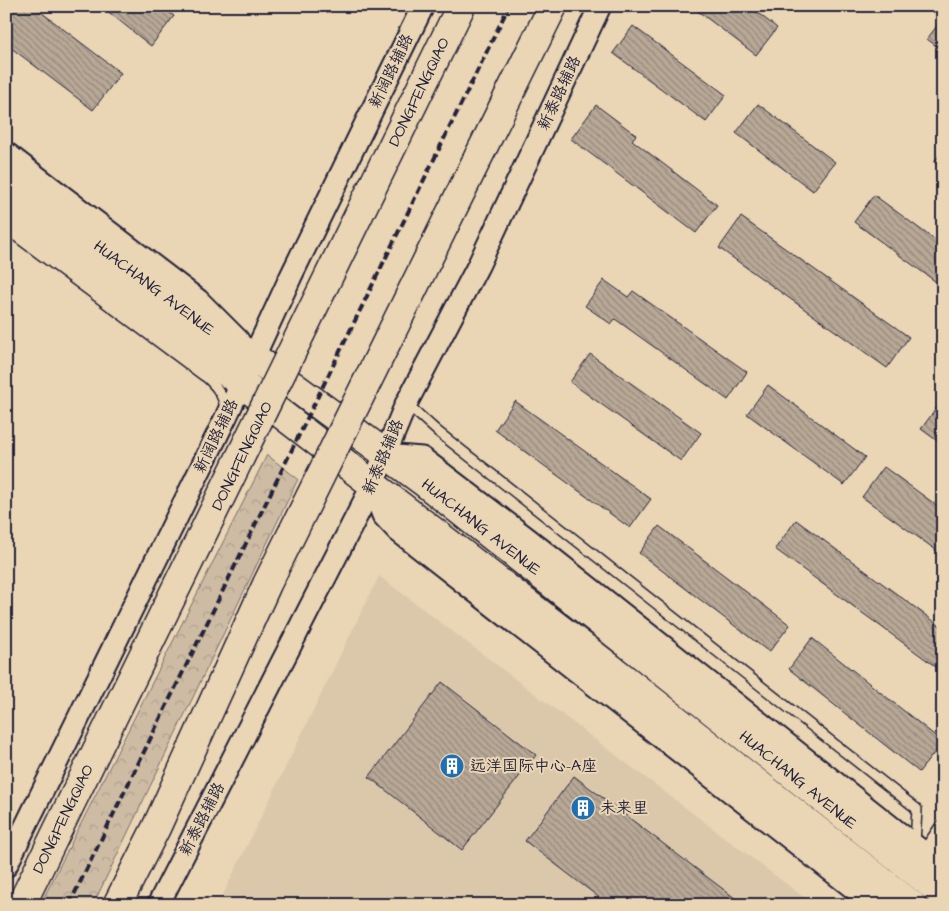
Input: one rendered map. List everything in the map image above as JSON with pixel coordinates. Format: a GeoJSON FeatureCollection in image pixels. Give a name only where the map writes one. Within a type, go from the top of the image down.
{"type":"FeatureCollection","features":[{"type":"Feature","properties":{"kind":"main road","name":"DONGFENGQIAO"},"geometry":{"type":"LineString","coordinates":[[22,905],[461,6]]}},
{"type":"Feature","properties":{"kind":"main road"},"geometry":{"type":"LineString","coordinates":[[117,905],[156,828],[267,584],[553,6]]}},
{"type":"Feature","properties":{"kind":"main road","name":"HUACHANG AVENUE"},"geometry":{"type":"LineString","coordinates":[[6,177],[207,329],[254,357],[425,483],[918,858],[943,894]]}},
{"type":"Feature","properties":{"kind":"main road","name":"HUACHANG AVENUE"},"geometry":{"type":"LineString","coordinates":[[6,209],[241,383],[372,486],[625,679],[894,902]]}},
{"type":"Feature","properties":{"kind":"street","name":"新阔路辅路"},"geometry":{"type":"LineString","coordinates":[[6,866],[226,417],[296,267],[423,6]]}},
{"type":"Feature","properties":{"kind":"street","name":"新泰路辅路"},"geometry":{"type":"LineString","coordinates":[[158,905],[372,486],[406,404],[478,266],[600,6]]}},
{"type":"Feature","properties":{"kind":"street"},"geometry":{"type":"LineString","coordinates":[[6,153],[198,300],[254,357]]}},
{"type":"Feature","properties":{"kind":"street"},"geometry":{"type":"LineString","coordinates":[[894,902],[918,858],[943,830]]}},
{"type":"Feature","properties":{"kind":"street"},"geometry":{"type":"LineString","coordinates":[[918,858],[943,868]]}},
{"type":"Feature","properties":{"kind":"lane"},"geometry":{"type":"LineString","coordinates":[[6,229],[204,376],[218,389],[222,397],[226,417]]}},
{"type":"Feature","properties":{"kind":"lane"},"geometry":{"type":"LineString","coordinates":[[204,376],[241,383]]}},
{"type":"Feature","properties":{"kind":"lane"},"geometry":{"type":"LineString","coordinates":[[406,404],[437,431],[917,809],[918,858]]}},
{"type":"Feature","properties":{"kind":"shaded area"},"geometry":{"type":"Polygon","coordinates":[[[379,576],[814,905],[218,905],[379,576]]]}},
{"type":"Feature","properties":{"kind":"green space"},"geometry":{"type":"Polygon","coordinates":[[[267,455],[298,479],[93,905],[40,905],[267,455]]]}},
{"type":"Feature","properties":{"kind":"building"},"geometry":{"type":"Polygon","coordinates":[[[6,6],[33,6],[121,73],[93,110],[6,44],[6,6]]]}},
{"type":"Feature","properties":{"kind":"building"},"geometry":{"type":"Polygon","coordinates":[[[101,6],[161,6],[174,16],[151,46],[101,6]]]}},
{"type":"Feature","properties":{"kind":"building"},"geometry":{"type":"Polygon","coordinates":[[[691,6],[749,6],[777,28],[756,55],[691,6]]]}},
{"type":"Feature","properties":{"kind":"building"},"geometry":{"type":"Polygon","coordinates":[[[943,18],[943,51],[927,39],[943,18]]]}},
{"type":"Feature","properties":{"kind":"building"},"geometry":{"type":"Polygon","coordinates":[[[633,26],[726,95],[706,122],[613,53],[633,26]]]}},
{"type":"Feature","properties":{"kind":"building"},"geometry":{"type":"Polygon","coordinates":[[[758,104],[835,162],[813,191],[736,133],[758,104]]]}},
{"type":"Feature","properties":{"kind":"building"},"geometry":{"type":"Polygon","coordinates":[[[596,105],[636,135],[632,140],[717,205],[696,233],[571,139],[596,105]]]}},
{"type":"Feature","properties":{"kind":"building"},"geometry":{"type":"Polygon","coordinates":[[[943,150],[943,169],[934,162],[943,150]]]}},
{"type":"Feature","properties":{"kind":"building"},"geometry":{"type":"Polygon","coordinates":[[[874,195],[943,246],[943,287],[854,222],[874,195]]]}},
{"type":"Feature","properties":{"kind":"building"},"geometry":{"type":"Polygon","coordinates":[[[741,217],[909,337],[887,368],[719,248],[741,217]]]}},
{"type":"Feature","properties":{"kind":"building"},"geometry":{"type":"Polygon","coordinates":[[[604,280],[628,297],[633,291],[747,372],[728,400],[615,319],[611,324],[585,306],[604,280]]]}},
{"type":"Feature","properties":{"kind":"building"},"geometry":{"type":"Polygon","coordinates":[[[590,354],[701,433],[681,461],[570,382],[590,354]]]}},
{"type":"Feature","properties":{"kind":"building"},"geometry":{"type":"Polygon","coordinates":[[[768,385],[865,457],[844,485],[747,414],[768,385]]]}},
{"type":"Feature","properties":{"kind":"building"},"geometry":{"type":"Polygon","coordinates":[[[515,401],[651,499],[630,528],[495,430],[515,401]]]}},
{"type":"Feature","properties":{"kind":"building"},"geometry":{"type":"Polygon","coordinates":[[[941,402],[943,403],[943,445],[921,429],[941,402]]]}},
{"type":"Feature","properties":{"kind":"building"},"geometry":{"type":"Polygon","coordinates":[[[884,467],[943,510],[943,555],[862,497],[884,467]]]}},
{"type":"Feature","properties":{"kind":"building"},"geometry":{"type":"Polygon","coordinates":[[[796,520],[943,628],[943,672],[775,549],[796,520]]]}},
{"type":"Feature","properties":{"kind":"building"},"geometry":{"type":"Polygon","coordinates":[[[659,526],[790,625],[769,652],[639,553],[659,526]]]}},
{"type":"Feature","properties":{"kind":"building"},"geometry":{"type":"Polygon","coordinates":[[[812,638],[943,742],[919,772],[789,669],[812,638]]]}},
{"type":"Feature","properties":{"kind":"building","name":"远洋国际中心-A座"},"geometry":{"type":"Polygon","coordinates":[[[442,682],[536,755],[462,850],[369,777],[442,682]]]}},
{"type":"Feature","properties":{"kind":"building","name":"未来里"},"geometry":{"type":"Polygon","coordinates":[[[574,776],[744,905],[609,905],[525,841],[574,776]]]}},
{"type":"Feature","properties":{"kind":"building"},"geometry":{"type":"Polygon","coordinates":[[[392,900],[399,905],[388,905],[392,900]]]}},
{"type":"Feature","properties":{"kind":"railway"},"geometry":{"type":"LineString","coordinates":[[69,905],[509,6]]}},
{"type":"Feature","properties":{"kind":"place","name":"远洋国际中心-A座"},"geometry":{"type":"Point","coordinates":[452,766]}},
{"type":"Feature","properties":{"kind":"place","name":"未来里"},"geometry":{"type":"Point","coordinates":[583,808]}}]}
